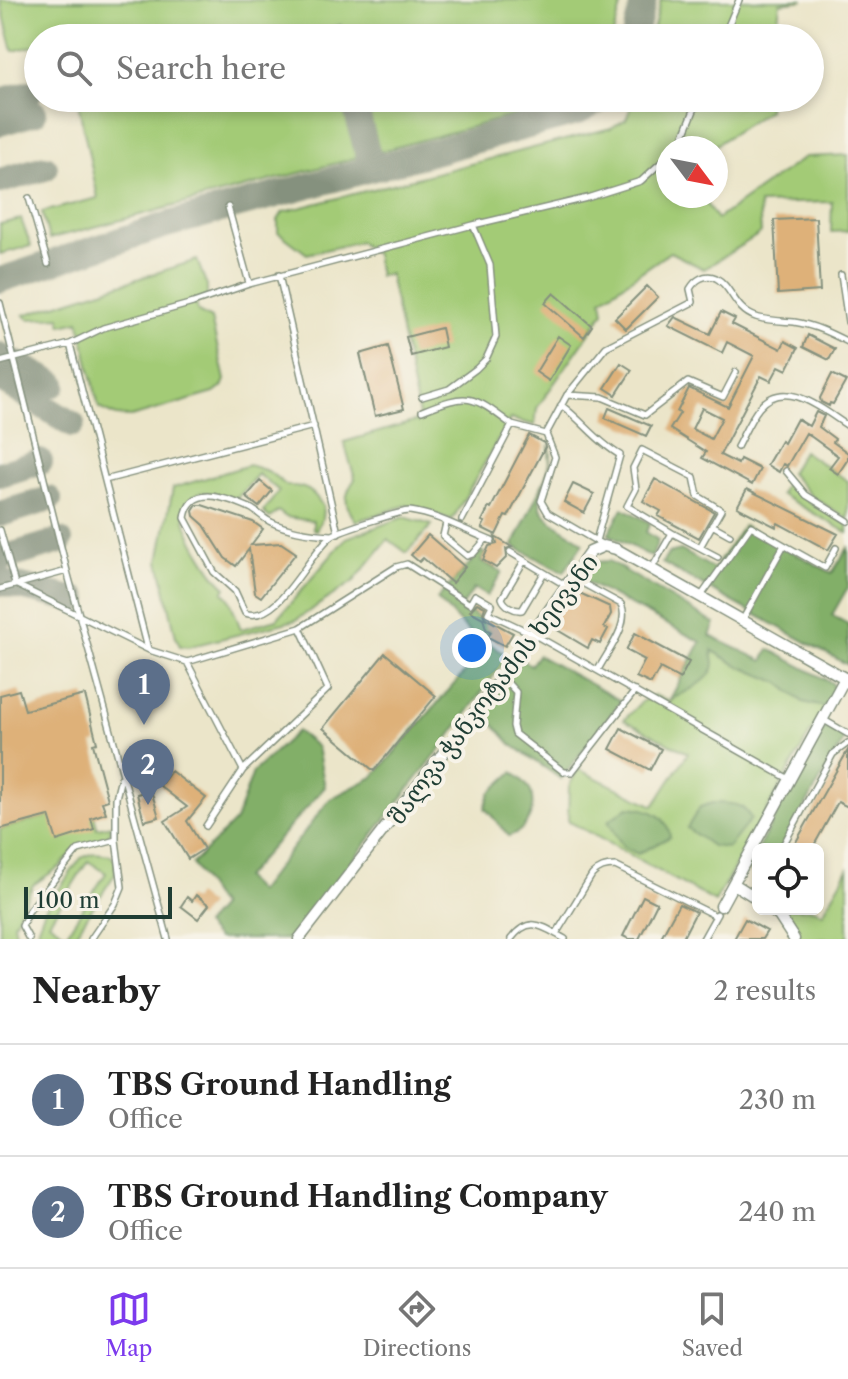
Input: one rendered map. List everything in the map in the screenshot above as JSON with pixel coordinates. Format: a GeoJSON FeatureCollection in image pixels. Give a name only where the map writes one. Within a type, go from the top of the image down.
{"type":"FeatureCollection","features":[{"type":"Feature","properties":{"kind":"street","name":"შალვა ჭანკოტაძის ხეივანი"},"geometry":{"type":"LineString","coordinates":[[299,939],[502,677],[590,552],[600,543],[616,549],[847,679]]}},
{"type":"Feature","properties":{"kind":"street"},"geometry":{"type":"LineString","coordinates":[[719,911],[847,679]]}},
{"type":"Feature","properties":{"kind":"street"},"geometry":{"type":"LineString","coordinates":[[734,884],[752,893]]}},
{"type":"Feature","properties":{"kind":"street"},"geometry":{"type":"LineString","coordinates":[[778,915],[794,939]]}},
{"type":"Feature","properties":{"kind":"lane"},"geometry":{"type":"LineString","coordinates":[[729,24],[739,0]]}},
{"type":"Feature","properties":{"kind":"lane"},"geometry":{"type":"LineString","coordinates":[[684,136],[693,112]]}},
{"type":"Feature","properties":{"kind":"lane"},"geometry":{"type":"LineString","coordinates":[[0,362],[70,344],[103,328],[279,275],[587,198],[641,181],[656,167]]}},
{"type":"Feature","properties":{"kind":"lane"},"geometry":{"type":"LineString","coordinates":[[29,198],[48,264]]}},
{"type":"Feature","properties":{"kind":"lane"},"geometry":{"type":"LineString","coordinates":[[228,207],[249,284]]}},
{"type":"Feature","properties":{"kind":"lane"},"geometry":{"type":"LineString","coordinates":[[422,397],[449,389],[476,369],[486,359],[496,337],[490,265],[473,225]]}},
{"type":"Feature","properties":{"kind":"lane"},"geometry":{"type":"LineString","coordinates":[[279,275],[335,534]]}},
{"type":"Feature","properties":{"kind":"lane"},"geometry":{"type":"LineString","coordinates":[[841,275],[848,322]]}},
{"type":"Feature","properties":{"kind":"lane"},"geometry":{"type":"LineString","coordinates":[[561,405],[579,418],[603,446],[620,455],[600,543],[548,513],[541,501],[555,457],[546,434],[561,405],[567,395],[606,347],[693,302],[690,289],[699,278],[707,277],[719,280],[743,311],[758,318],[824,330],[848,342]]}},
{"type":"Feature","properties":{"kind":"lane"},"geometry":{"type":"LineString","coordinates":[[0,303],[121,776],[168,939]]}},
{"type":"Feature","properties":{"kind":"lane"},"geometry":{"type":"LineString","coordinates":[[70,344],[149,650]]}},
{"type":"Feature","properties":{"kind":"lane"},"geometry":{"type":"LineString","coordinates":[[567,395],[602,397],[645,415],[688,382],[723,397],[736,372]]}},
{"type":"Feature","properties":{"kind":"lane"},"geometry":{"type":"LineString","coordinates":[[737,447],[758,409],[768,399],[778,395],[807,399],[848,426]]}},
{"type":"Feature","properties":{"kind":"lane"},"geometry":{"type":"LineString","coordinates":[[422,411],[450,400],[471,398],[485,404],[512,425],[546,434]]}},
{"type":"Feature","properties":{"kind":"lane"},"geometry":{"type":"LineString","coordinates":[[462,520],[512,425]]}},
{"type":"Feature","properties":{"kind":"lane"},"geometry":{"type":"LineString","coordinates":[[105,480],[314,426]]}},
{"type":"Feature","properties":{"kind":"lane"},"geometry":{"type":"LineString","coordinates":[[700,547],[721,510],[698,496],[694,477],[642,450],[633,468],[636,489],[627,506],[672,533],[718,557]]}},
{"type":"Feature","properties":{"kind":"lane"},"geometry":{"type":"LineString","coordinates":[[786,471],[806,495],[848,521]]}},
{"type":"Feature","properties":{"kind":"lane"},"geometry":{"type":"LineString","coordinates":[[335,534],[270,611],[252,616],[245,613],[230,584],[214,572],[185,514],[188,504],[196,497],[206,495],[251,509],[272,523],[315,534],[335,534],[408,510],[446,522],[489,540],[467,556],[443,536],[446,522]]}},
{"type":"Feature","properties":{"kind":"lane"},"geometry":{"type":"LineString","coordinates":[[712,525],[730,535]]}},
{"type":"Feature","properties":{"kind":"lane"},"geometry":{"type":"LineString","coordinates":[[701,596],[751,526],[825,568],[836,548]]}},
{"type":"Feature","properties":{"kind":"lane"},"geometry":{"type":"LineString","coordinates":[[0,530],[15,584],[149,650],[187,662],[300,628],[396,567],[407,564],[470,604],[475,595],[492,605],[488,613],[533,634],[790,779]]}},
{"type":"Feature","properties":{"kind":"lane"},"geometry":{"type":"LineString","coordinates":[[652,569],[672,533]]}},
{"type":"Feature","properties":{"kind":"lane"},"geometry":{"type":"LineString","coordinates":[[742,620],[784,545]]}},
{"type":"Feature","properties":{"kind":"lane"},"geometry":{"type":"LineString","coordinates":[[510,552],[544,573],[621,604],[623,622],[598,670]]}},
{"type":"Feature","properties":{"kind":"lane"},"geometry":{"type":"LineString","coordinates":[[524,561],[502,598],[515,610],[522,610],[544,573]]}},
{"type":"Feature","properties":{"kind":"lane"},"geometry":{"type":"LineString","coordinates":[[0,589],[67,571]]}},
{"type":"Feature","properties":{"kind":"lane"},"geometry":{"type":"LineString","coordinates":[[206,826],[243,770],[328,689],[300,628]]}},
{"type":"Feature","properties":{"kind":"lane"},"geometry":{"type":"LineString","coordinates":[[187,662],[243,770]]}},
{"type":"Feature","properties":{"kind":"lane"},"geometry":{"type":"LineString","coordinates":[[502,677],[516,692],[515,734],[564,772],[572,772],[635,691]]}},
{"type":"Feature","properties":{"kind":"lane"},"geometry":{"type":"LineString","coordinates":[[823,720],[848,734]]}},
{"type":"Feature","properties":{"kind":"lane"},"geometry":{"type":"LineString","coordinates":[[784,843],[833,754],[848,743]]}},
{"type":"Feature","properties":{"kind":"lane"},"geometry":{"type":"LineString","coordinates":[[91,939],[115,904],[122,887],[116,840],[116,798],[121,776]]}},
{"type":"Feature","properties":{"kind":"lane"},"geometry":{"type":"LineString","coordinates":[[29,939],[22,926],[28,912],[78,850],[116,840]]}},
{"type":"Feature","properties":{"kind":"lane"},"geometry":{"type":"LineString","coordinates":[[556,934],[598,868],[615,866],[719,911],[703,939]]}},
{"type":"Feature","properties":{"kind":"lane"},"geometry":{"type":"LineString","coordinates":[[511,939],[518,930],[529,924],[538,924],[565,939]]}},
{"type":"Feature","properties":{"kind":"green space"},"geometry":{"type":"Polygon","coordinates":[[[0,0],[623,0],[616,24],[24,24],[24,48],[13,51],[0,0]]]}},
{"type":"Feature","properties":{"kind":"green space"},"geometry":{"type":"Polygon","coordinates":[[[661,0],[804,0],[780,3],[778,24],[655,24],[661,0]]]}},
{"type":"Feature","properties":{"kind":"green space"},"geometry":{"type":"Polygon","coordinates":[[[80,112],[349,112],[360,157],[49,239],[42,212],[98,198],[80,112]]]}},
{"type":"Feature","properties":{"kind":"green space"},"geometry":{"type":"Polygon","coordinates":[[[364,112],[527,112],[374,153],[364,112]]]}},
{"type":"Feature","properties":{"kind":"green space"},"geometry":{"type":"Polygon","coordinates":[[[629,112],[765,112],[728,137],[656,136],[656,208],[709,208],[717,219],[805,157],[848,155],[848,231],[831,232],[832,202],[759,204],[761,233],[704,269],[670,252],[602,299],[604,312],[537,408],[535,425],[510,419],[452,520],[407,505],[356,521],[346,500],[355,479],[344,442],[420,420],[389,274],[379,276],[375,254],[359,242],[307,254],[278,232],[278,220],[283,212],[611,128],[626,119],[629,112]]]}},
{"type":"Feature","properties":{"kind":"green space"},"geometry":{"type":"Polygon","coordinates":[[[21,219],[31,246],[0,254],[0,224],[21,219]]]}},
{"type":"Feature","properties":{"kind":"green space"},"geometry":{"type":"Polygon","coordinates":[[[197,260],[207,286],[207,296],[196,303],[198,312],[211,319],[225,380],[214,393],[131,417],[116,416],[99,408],[79,321],[62,325],[60,317],[29,319],[24,315],[197,260]]]}},
{"type":"Feature","properties":{"kind":"green space"},"geometry":{"type":"Polygon","coordinates":[[[803,451],[848,481],[848,519],[810,495],[790,473],[803,451]]]}},
{"type":"Feature","properties":{"kind":"green space"},"geometry":{"type":"Polygon","coordinates":[[[249,465],[268,471],[287,486],[308,490],[323,507],[322,519],[316,530],[313,529],[313,521],[286,517],[278,511],[270,518],[263,512],[279,491],[258,474],[237,498],[205,492],[188,503],[185,514],[190,535],[226,587],[223,592],[229,598],[241,629],[277,619],[346,538],[404,517],[432,525],[407,553],[388,539],[354,581],[296,620],[188,647],[180,646],[159,561],[173,488],[249,465]]]}},
{"type":"Feature","properties":{"kind":"green space"},"geometry":{"type":"Polygon","coordinates":[[[548,471],[540,498],[543,512],[583,543],[564,572],[513,546],[548,471]]]}},
{"type":"Feature","properties":{"kind":"green space"},"geometry":{"type":"Polygon","coordinates":[[[787,481],[811,504],[848,525],[848,533],[780,494],[787,481]]]}},
{"type":"Feature","properties":{"kind":"green space"},"geometry":{"type":"Polygon","coordinates":[[[623,508],[650,523],[646,532],[658,540],[652,557],[608,534],[623,508]]]}},
{"type":"Feature","properties":{"kind":"green space"},"geometry":{"type":"Polygon","coordinates":[[[743,526],[832,573],[848,548],[848,587],[832,615],[848,624],[848,665],[662,563],[669,553],[681,550],[714,569],[743,526]]]}},
{"type":"Feature","properties":{"kind":"green space"},"geometry":{"type":"Polygon","coordinates":[[[481,551],[485,554],[481,561],[502,572],[487,596],[474,588],[462,607],[492,627],[484,640],[508,656],[448,739],[291,939],[217,939],[204,925],[220,907],[192,864],[236,820],[253,772],[297,731],[317,747],[325,787],[244,878],[258,892],[330,799],[373,777],[485,649],[437,599],[481,551]]]}},
{"type":"Feature","properties":{"kind":"green space"},"geometry":{"type":"Polygon","coordinates":[[[609,561],[715,624],[710,636],[763,661],[769,649],[832,683],[834,689],[825,707],[803,702],[780,683],[737,665],[712,650],[714,664],[708,676],[669,701],[701,642],[580,579],[595,562],[609,561]]]}},
{"type":"Feature","properties":{"kind":"green space"},"geometry":{"type":"Polygon","coordinates":[[[711,650],[780,683],[803,702],[825,707],[715,902],[568,821],[569,786],[578,769],[654,806],[688,753],[624,720],[641,702],[654,695],[670,702],[677,695],[692,689],[711,650]]]}},
{"type":"Feature","properties":{"kind":"green space"},"geometry":{"type":"Polygon","coordinates":[[[538,655],[621,701],[561,779],[511,744],[485,714],[521,660],[531,665],[538,655]]]}},
{"type":"Feature","properties":{"kind":"green space"},"geometry":{"type":"Polygon","coordinates":[[[824,728],[843,736],[843,742],[784,843],[761,843],[824,728]]]}},
{"type":"Feature","properties":{"kind":"green space"},"geometry":{"type":"Polygon","coordinates":[[[513,772],[530,789],[532,806],[525,825],[509,836],[485,808],[490,793],[513,772]]]}},
{"type":"Feature","properties":{"kind":"green space"},"geometry":{"type":"Polygon","coordinates":[[[712,803],[739,806],[751,819],[728,848],[712,846],[687,828],[700,807],[712,803]]]}},
{"type":"Feature","properties":{"kind":"green space"},"geometry":{"type":"Polygon","coordinates":[[[92,804],[97,828],[112,825],[109,835],[74,850],[61,866],[33,885],[14,923],[17,939],[0,939],[0,829],[92,804]]]}},
{"type":"Feature","properties":{"kind":"green space"},"geometry":{"type":"Polygon","coordinates":[[[628,807],[656,814],[665,823],[670,837],[638,854],[623,847],[608,821],[628,807]]]}},
{"type":"Feature","properties":{"kind":"green space"},"geometry":{"type":"Polygon","coordinates":[[[94,853],[111,855],[115,861],[115,874],[72,939],[41,939],[38,927],[45,909],[81,858],[94,853]],[[88,861],[49,922],[66,934],[106,873],[88,861]]]}},
{"type":"Feature","properties":{"kind":"green space"},"geometry":{"type":"Polygon","coordinates":[[[848,869],[848,939],[797,939],[785,915],[824,915],[848,869]]]}},
{"type":"Feature","properties":{"kind":"building"},"geometry":{"type":"Polygon","coordinates":[[[816,218],[820,291],[778,294],[774,220],[816,218]]]}},
{"type":"Feature","properties":{"kind":"building"},"geometry":{"type":"Polygon","coordinates":[[[647,286],[658,297],[626,329],[615,318],[647,286]]]}},
{"type":"Feature","properties":{"kind":"building"},"geometry":{"type":"Polygon","coordinates":[[[554,293],[592,326],[584,337],[545,303],[554,293]]]}},
{"type":"Feature","properties":{"kind":"building"},"geometry":{"type":"Polygon","coordinates":[[[721,312],[735,319],[732,324],[781,349],[785,341],[798,348],[787,370],[779,366],[771,381],[761,376],[720,455],[738,464],[740,459],[760,469],[752,485],[702,458],[706,452],[670,429],[689,388],[728,407],[754,356],[727,342],[722,353],[668,326],[675,317],[710,334],[721,312]],[[702,408],[692,429],[711,439],[722,418],[702,408]]]}},
{"type":"Feature","properties":{"kind":"building"},"geometry":{"type":"Polygon","coordinates":[[[441,328],[445,347],[411,356],[406,337],[441,328]]]}},
{"type":"Feature","properties":{"kind":"building"},"geometry":{"type":"Polygon","coordinates":[[[808,335],[835,349],[829,360],[803,347],[808,335]]]}},
{"type":"Feature","properties":{"kind":"building"},"geometry":{"type":"Polygon","coordinates":[[[558,336],[571,345],[549,381],[536,372],[558,336]]]}},
{"type":"Feature","properties":{"kind":"building"},"geometry":{"type":"Polygon","coordinates":[[[388,346],[404,409],[375,416],[360,354],[388,346]]]}},
{"type":"Feature","properties":{"kind":"building"},"geometry":{"type":"Polygon","coordinates":[[[621,363],[632,370],[616,395],[605,388],[621,363]]]}},
{"type":"Feature","properties":{"kind":"building"},"geometry":{"type":"Polygon","coordinates":[[[832,374],[846,381],[829,406],[820,398],[832,374]]]}},
{"type":"Feature","properties":{"kind":"building"},"geometry":{"type":"Polygon","coordinates":[[[609,408],[651,426],[646,436],[605,418],[609,408]]]}},
{"type":"Feature","properties":{"kind":"building"},"geometry":{"type":"Polygon","coordinates":[[[816,412],[824,416],[819,427],[848,453],[848,459],[838,474],[829,468],[838,456],[806,433],[787,466],[783,464],[779,472],[767,465],[797,419],[809,426],[816,412]]]}},
{"type":"Feature","properties":{"kind":"building"},"geometry":{"type":"Polygon","coordinates":[[[529,435],[544,443],[545,447],[496,535],[482,528],[485,522],[482,521],[529,435]]]}},
{"type":"Feature","properties":{"kind":"building"},"geometry":{"type":"Polygon","coordinates":[[[655,479],[714,512],[699,538],[658,516],[661,511],[643,501],[655,479]]]}},
{"type":"Feature","properties":{"kind":"building"},"geometry":{"type":"Polygon","coordinates":[[[260,481],[272,491],[259,507],[246,497],[260,481]]]}},
{"type":"Feature","properties":{"kind":"building"},"geometry":{"type":"Polygon","coordinates":[[[573,484],[594,494],[584,513],[564,502],[573,484]]]}},
{"type":"Feature","properties":{"kind":"building"},"geometry":{"type":"Polygon","coordinates":[[[747,489],[838,534],[828,550],[778,523],[776,527],[737,507],[747,489]]]}},
{"type":"Feature","properties":{"kind":"building"},"geometry":{"type":"Polygon","coordinates":[[[197,505],[253,522],[263,529],[251,545],[281,543],[296,553],[261,597],[255,593],[249,549],[236,566],[225,558],[204,525],[194,516],[197,505]]]}},
{"type":"Feature","properties":{"kind":"building"},"geometry":{"type":"Polygon","coordinates":[[[428,535],[465,567],[452,583],[423,558],[419,562],[411,555],[428,535]]]}},
{"type":"Feature","properties":{"kind":"building"},"geometry":{"type":"Polygon","coordinates":[[[495,537],[512,547],[506,549],[507,557],[496,568],[483,560],[489,546],[497,544],[495,537]]]}},
{"type":"Feature","properties":{"kind":"building"},"geometry":{"type":"Polygon","coordinates":[[[573,590],[610,607],[611,614],[604,627],[608,629],[600,644],[592,640],[588,648],[549,625],[573,590]]]}},
{"type":"Feature","properties":{"kind":"building"},"geometry":{"type":"Polygon","coordinates":[[[477,603],[485,607],[485,618],[513,633],[505,646],[488,637],[491,632],[486,629],[483,618],[470,611],[477,603]]]}},
{"type":"Feature","properties":{"kind":"building"},"geometry":{"type":"Polygon","coordinates":[[[635,633],[689,662],[680,679],[660,668],[651,684],[636,677],[645,660],[626,650],[635,633]]]}},
{"type":"Feature","properties":{"kind":"building"},"geometry":{"type":"Polygon","coordinates":[[[385,653],[436,696],[374,771],[323,728],[385,653]]]}},
{"type":"Feature","properties":{"kind":"building"},"geometry":{"type":"Polygon","coordinates":[[[19,690],[25,710],[85,695],[97,743],[93,744],[108,800],[102,802],[106,813],[91,818],[94,829],[57,841],[49,816],[0,829],[0,695],[19,690]]]}},
{"type":"Feature","properties":{"kind":"building"},"geometry":{"type":"Polygon","coordinates":[[[621,728],[661,749],[650,770],[610,749],[621,728]]]}},
{"type":"Feature","properties":{"kind":"building"},"geometry":{"type":"Polygon","coordinates":[[[848,750],[848,807],[838,802],[815,843],[795,843],[848,750]]]}},
{"type":"Feature","properties":{"kind":"building"},"geometry":{"type":"Polygon","coordinates":[[[171,771],[206,798],[187,821],[204,849],[188,859],[165,821],[187,807],[160,786],[171,771]]]}},
{"type":"Feature","properties":{"kind":"building"},"geometry":{"type":"Polygon","coordinates":[[[151,790],[159,817],[144,821],[137,794],[151,790]]]}},
{"type":"Feature","properties":{"kind":"building"},"geometry":{"type":"Polygon","coordinates":[[[196,895],[209,905],[198,919],[181,906],[187,897],[192,901],[196,895]]]}},
{"type":"Feature","properties":{"kind":"building"},"geometry":{"type":"Polygon","coordinates":[[[643,896],[657,903],[639,939],[629,939],[623,936],[643,896]]]}},
{"type":"Feature","properties":{"kind":"building"},"geometry":{"type":"Polygon","coordinates":[[[679,904],[696,912],[682,939],[660,939],[679,904]]]}},
{"type":"Feature","properties":{"kind":"building"},"geometry":{"type":"Polygon","coordinates":[[[745,919],[767,931],[762,939],[734,939],[745,919]]]}},
{"type":"Feature","properties":{"kind":"taxiway"},"geometry":{"type":"LineString","coordinates":[[638,24],[644,0]]}},
{"type":"Feature","properties":{"kind":"taxiway"},"geometry":{"type":"LineString","coordinates":[[0,101],[24,94]]}},
{"type":"Feature","properties":{"kind":"taxiway"},"geometry":{"type":"LineString","coordinates":[[357,112],[369,159],[381,167]]}},
{"type":"Feature","properties":{"kind":"taxiway"},"geometry":{"type":"LineString","coordinates":[[0,280],[166,225],[578,112]]}},
{"type":"Feature","properties":{"kind":"taxiway"},"geometry":{"type":"LineString","coordinates":[[0,123],[34,113]]}},
{"type":"Feature","properties":{"kind":"taxiway"},"geometry":{"type":"LineString","coordinates":[[0,181],[45,168]]}},
{"type":"Feature","properties":{"kind":"taxiway"},"geometry":{"type":"LineString","coordinates":[[0,355],[54,384]]}},
{"type":"Feature","properties":{"kind":"taxiway"},"geometry":{"type":"LineString","coordinates":[[0,379],[72,424]]}},
{"type":"Feature","properties":{"kind":"taxiway"},"geometry":{"type":"LineString","coordinates":[[0,474],[40,462]]}},
{"type":"Feature","properties":{"kind":"taxiway"},"geometry":{"type":"LineString","coordinates":[[0,514],[49,499]]}},
{"type":"Feature","properties":{"kind":"taxiway"},"geometry":{"type":"LineString","coordinates":[[0,559],[60,541]]}},
{"type":"Feature","properties":{"kind":"taxiway"},"geometry":{"type":"LineString","coordinates":[[0,582],[76,600]]}},
{"type":"Feature","properties":{"kind":"place","name":"TBS Ground Handling"},"geometry":{"type":"Point","coordinates":[144,725]}},
{"type":"Feature","properties":{"kind":"place","name":"TBS Ground Handling Company"},"geometry":{"type":"Point","coordinates":[148,805]}}]}
